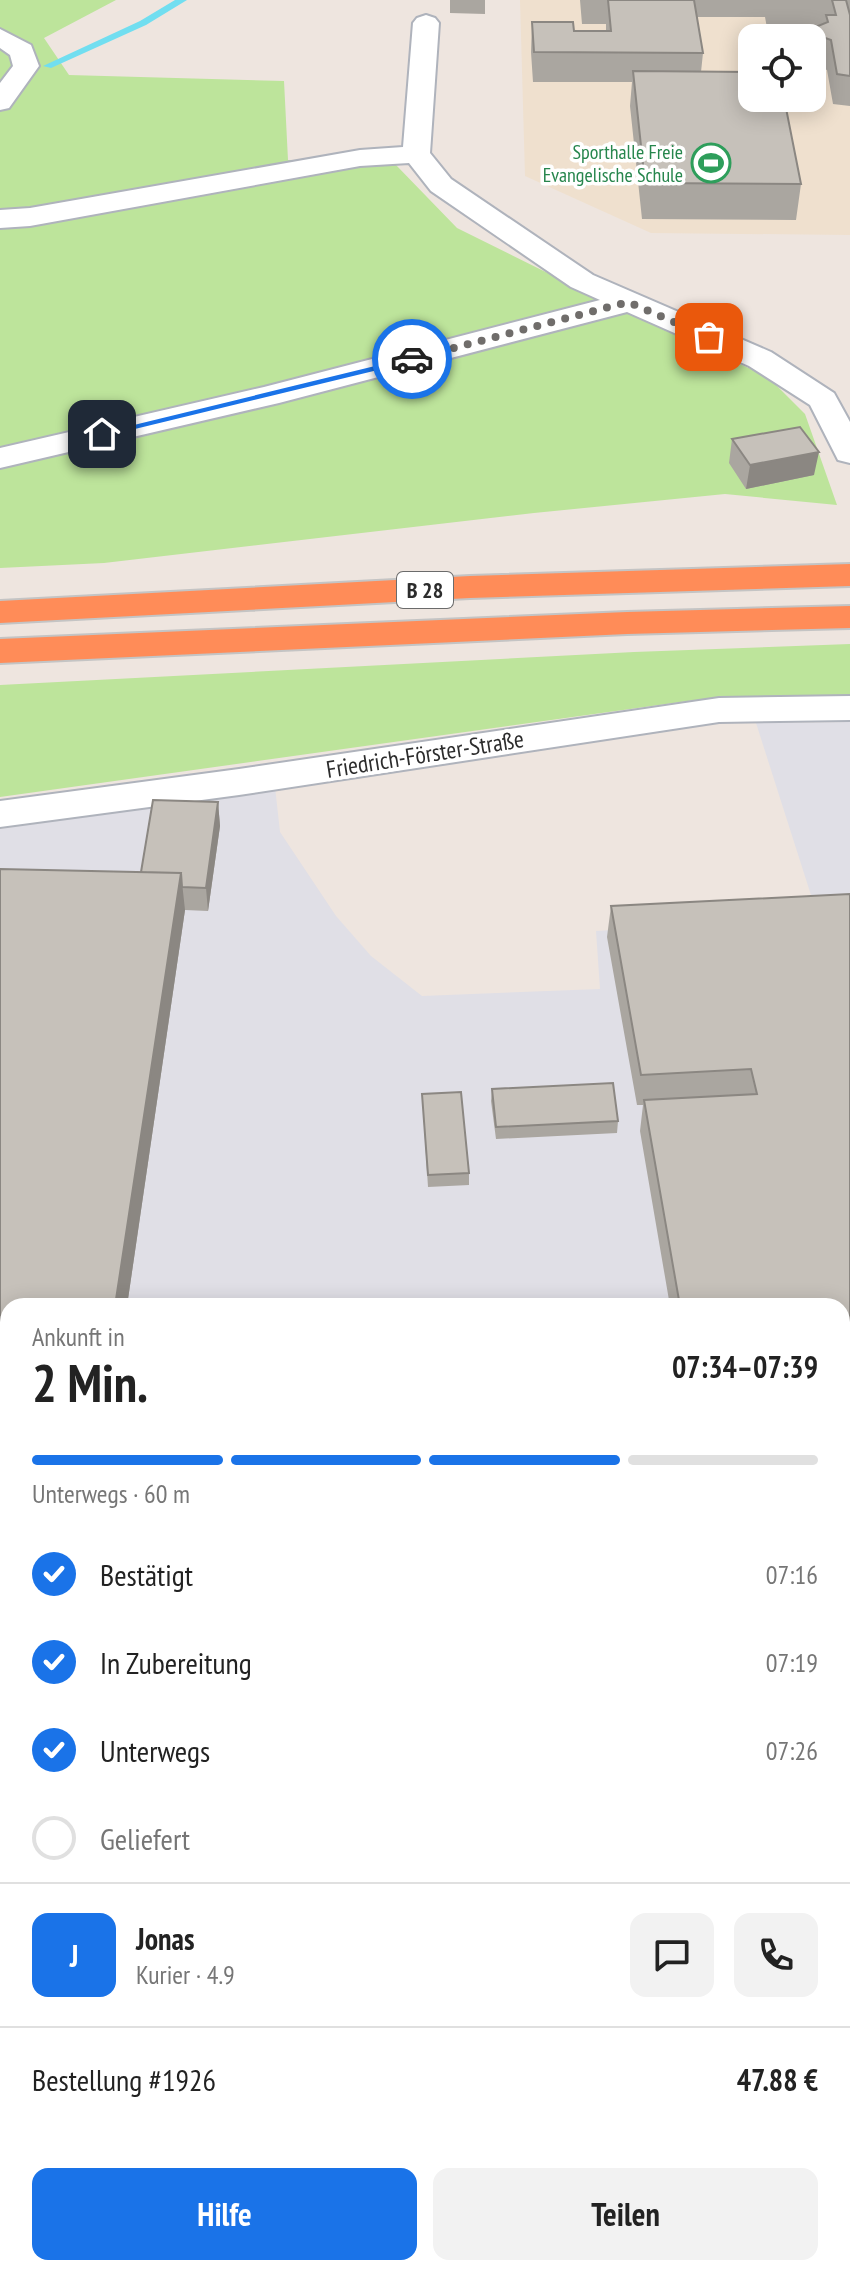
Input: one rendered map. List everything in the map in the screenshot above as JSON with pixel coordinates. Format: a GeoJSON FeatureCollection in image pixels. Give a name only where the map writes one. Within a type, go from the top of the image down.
{"type":"FeatureCollection","features":[{"type":"Feature","properties":{"kind":"highway","name":"B 28"},"geometry":{"type":"LineString","coordinates":[[0,612],[470,587],[850,575]]}},
{"type":"Feature","properties":{"kind":"highway","name":"B 28"},"geometry":{"type":"LineString","coordinates":[[0,651],[627,623],[850,617]]}},
{"type":"Feature","properties":{"kind":"street"},"geometry":{"type":"LineString","coordinates":[[426,23],[416,154],[441,185],[582,281],[760,359],[823,400],[850,453]]}},
{"type":"Feature","properties":{"kind":"street"},"geometry":{"type":"LineString","coordinates":[[0,37],[22,51],[26,66],[0,102]]}},
{"type":"Feature","properties":{"kind":"street"},"geometry":{"type":"LineString","coordinates":[[0,219],[30,217],[360,158],[416,154]]}},
{"type":"Feature","properties":{"kind":"street"},"geometry":{"type":"LineString","coordinates":[[0,458],[268,396],[628,302]]}},
{"type":"Feature","properties":{"kind":"street","name":"Friedrich-Förster-Straße"},"geometry":{"type":"LineString","coordinates":[[0,814],[239,782],[719,710],[850,708]]}},
{"type":"Feature","properties":{"kind":"shaded area"},"geometry":{"type":"Polygon","coordinates":[[[520,0],[850,0],[850,235],[651,233],[525,176],[520,0]]]}},
{"type":"Feature","properties":{"kind":"shaded area"},"geometry":{"type":"Polygon","coordinates":[[[850,722],[850,1298],[0,1298],[0,829],[275,787],[280,832],[336,916],[371,956],[422,996],[600,989],[596,931],[818,917],[756,723],[850,722]]]}},
{"type":"Feature","properties":{"kind":"green space"},"geometry":{"type":"Polygon","coordinates":[[[0,0],[116,0],[44,38],[69,75],[284,81],[288,160],[396,165],[457,228],[768,377],[805,414],[837,505],[725,494],[104,563],[0,568],[0,0]]]}},
{"type":"Feature","properties":{"kind":"green space"},"geometry":{"type":"Polygon","coordinates":[[[850,644],[850,698],[695,700],[0,797],[0,685],[634,652],[850,644]]]}},
{"type":"Feature","properties":{"kind":"building"},"geometry":{"type":"Polygon","coordinates":[[[608,0],[694,0],[703,53],[534,52],[532,22],[573,22],[574,31],[611,31],[608,0]]]}},
{"type":"Feature","properties":{"kind":"building"},"geometry":{"type":"Polygon","coordinates":[[[832,0],[846,0],[850,15],[850,76],[837,74],[831,40],[826,38],[826,24],[823,24],[828,22],[826,15],[836,15],[832,0]]]}},
{"type":"Feature","properties":{"kind":"building","name":"Sporthalle Freie Evangelische Schule"},"geometry":{"type":"Polygon","coordinates":[[[633,71],[738,72],[738,112],[787,112],[801,184],[645,183],[633,71]]]}},
{"type":"Feature","properties":{"kind":"building"},"geometry":{"type":"Polygon","coordinates":[[[800,427],[819,452],[750,465],[732,439],[800,427]]]}},
{"type":"Feature","properties":{"kind":"building"},"geometry":{"type":"Polygon","coordinates":[[[153,800],[218,802],[206,888],[182,887],[181,873],[141,872],[153,800]]]}},
{"type":"Feature","properties":{"kind":"building"},"geometry":{"type":"Polygon","coordinates":[[[0,869],[181,873],[116,1298],[0,1298],[0,869]]]}},
{"type":"Feature","properties":{"kind":"building"},"geometry":{"type":"Polygon","coordinates":[[[850,894],[850,1298],[679,1298],[644,1100],[757,1094],[751,1069],[641,1075],[611,906],[850,894]]]}},
{"type":"Feature","properties":{"kind":"building"},"geometry":{"type":"Polygon","coordinates":[[[613,1083],[618,1121],[496,1127],[492,1089],[613,1083]]]}},
{"type":"Feature","properties":{"kind":"building"},"geometry":{"type":"Polygon","coordinates":[[[461,1092],[469,1173],[428,1175],[422,1094],[461,1092]]]}},
{"type":"Feature","properties":{"kind":"waterway"},"geometry":{"type":"LineString","coordinates":[[48,66],[143,23],[182,0]]}},
{"type":"Feature","properties":{"kind":"way so far"},"geometry":{"type":"LineString","coordinates":[[412,359],[628,302],[709,337]]}},
{"type":"Feature","properties":{"kind":"place","name":"Sporthalle Freie Evangelische Schule"},"geometry":{"type":"Point","coordinates":[711,163]}},
{"type":"Feature","properties":{"kind":"route"},"geometry":{"type":"LineString","coordinates":[[102,434],[412,359]]}}]}
